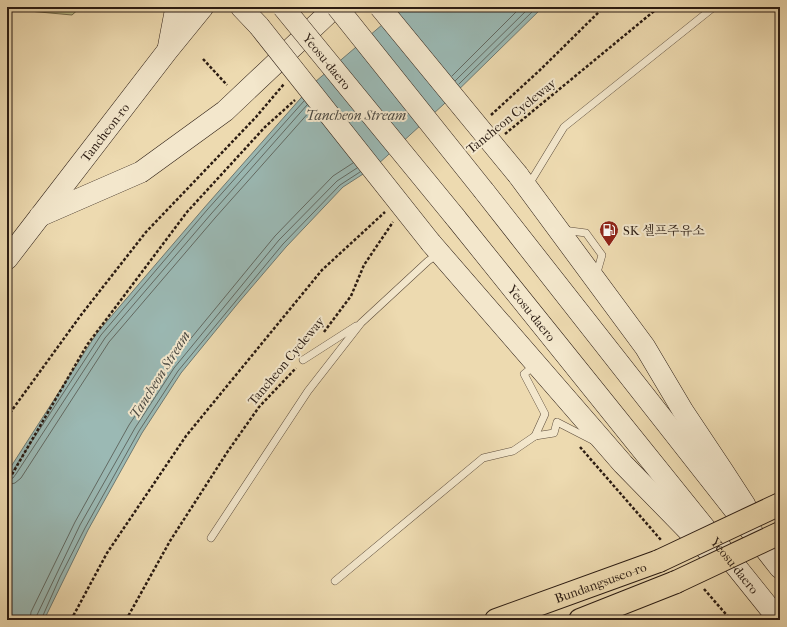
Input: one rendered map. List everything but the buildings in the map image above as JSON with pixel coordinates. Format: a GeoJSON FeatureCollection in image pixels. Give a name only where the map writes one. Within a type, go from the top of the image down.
{"type":"FeatureCollection","features":[{"type":"Feature","properties":{"kind":"highway","name":"Bundangsuseo-ro"},"geometry":{"type":"LineString","coordinates":[[496,620],[661,551],[780,504]]}},
{"type":"Feature","properties":{"kind":"highway","name":"Bundangsuseo-ro"},"geometry":{"type":"LineString","coordinates":[[580,620],[676,582],[780,533]]}},
{"type":"Feature","properties":{"kind":"main road"},"geometry":{"type":"LineString","coordinates":[[168,50],[176,7]]}},
{"type":"Feature","properties":{"kind":"main road","name":"Tancheon-ro"},"geometry":{"type":"LineString","coordinates":[[7,259],[168,50],[203,7]]}},
{"type":"Feature","properties":{"kind":"main road"},"geometry":{"type":"LineString","coordinates":[[241,7],[259,26],[435,248],[623,464],[711,554],[778,618]]}},
{"type":"Feature","properties":{"kind":"main road","name":"Yeosu-daero"},"geometry":{"type":"LineString","coordinates":[[283,7],[455,217],[778,618]]}},
{"type":"Feature","properties":{"kind":"main road"},"geometry":{"type":"LineString","coordinates":[[40,216],[141,172],[225,111],[336,7],[484,191],[780,568]]}},
{"type":"Feature","properties":{"kind":"main road"},"geometry":{"type":"LineString","coordinates":[[380,7],[523,182],[645,347],[683,411],[724,471],[780,562]]}},
{"type":"Feature","properties":{"kind":"lane"},"geometry":{"type":"LineString","coordinates":[[523,182],[564,127],[714,7]]}},
{"type":"Feature","properties":{"kind":"lane"},"geometry":{"type":"LineString","coordinates":[[303,360],[361,322],[428,261],[435,248]]}},
{"type":"Feature","properties":{"kind":"lane"},"geometry":{"type":"LineString","coordinates":[[211,538],[308,391],[361,322]]}},
{"type":"Feature","properties":{"kind":"lane"},"geometry":{"type":"LineString","coordinates":[[535,436],[545,414],[524,374],[536,364]]}},
{"type":"Feature","properties":{"kind":"lane"},"geometry":{"type":"LineString","coordinates":[[335,581],[483,458],[513,451],[535,436],[554,433],[558,422],[610,449]]}},
{"type":"Feature","properties":{"kind":"path"},"geometry":{"type":"LineString","coordinates":[[488,117],[540,70],[604,7]]}},
{"type":"Feature","properties":{"kind":"path","name":"Tancheon Cycleway"},"geometry":{"type":"LineString","coordinates":[[504,135],[659,7]]}},
{"type":"Feature","properties":{"kind":"path"},"geometry":{"type":"LineString","coordinates":[[203,59],[228,86]]}},
{"type":"Feature","properties":{"kind":"path"},"geometry":{"type":"LineString","coordinates":[[7,417],[80,315],[146,232],[256,117],[286,82]]}},
{"type":"Feature","properties":{"kind":"path"},"geometry":{"type":"LineString","coordinates":[[7,483],[87,345],[187,212],[265,127],[300,96]]}},
{"type":"Feature","properties":{"kind":"path"},"geometry":{"type":"LineString","coordinates":[[72,620],[107,553],[186,436],[322,270],[391,207]]}},
{"type":"Feature","properties":{"kind":"path","name":"Tancheon Cycleway"},"geometry":{"type":"LineString","coordinates":[[322,334],[351,296],[364,264],[397,217]]}},
{"type":"Feature","properties":{"kind":"path","name":"Tancheon Cycleway"},"geometry":{"type":"LineString","coordinates":[[126,620],[170,541],[228,452],[259,407],[303,360]]}},
{"type":"Feature","properties":{"kind":"path"},"geometry":{"type":"LineString","coordinates":[[578,446],[661,551]]}},
{"type":"Feature","properties":{"kind":"path"},"geometry":{"type":"LineString","coordinates":[[700,584],[731,620]]}},
{"type":"Feature","properties":{"kind":"green space"},"geometry":{"type":"Polygon","coordinates":[[[7,7],[81,7],[72,15],[7,9],[7,7]]]}},
{"type":"Feature","properties":{"kind":"water","name":"Tancheon Stream"},"geometry":{"type":"Polygon","coordinates":[[[403,7],[543,7],[444,104],[377,165],[343,187],[286,247],[181,373],[142,433],[88,530],[44,620],[7,620],[7,472],[97,333],[315,82],[403,7]]]}},
{"type":"Feature","properties":{"kind":"place","name":"SK 셀프주유소"},"geometry":{"type":"Point","coordinates":[609,247]}}]}
